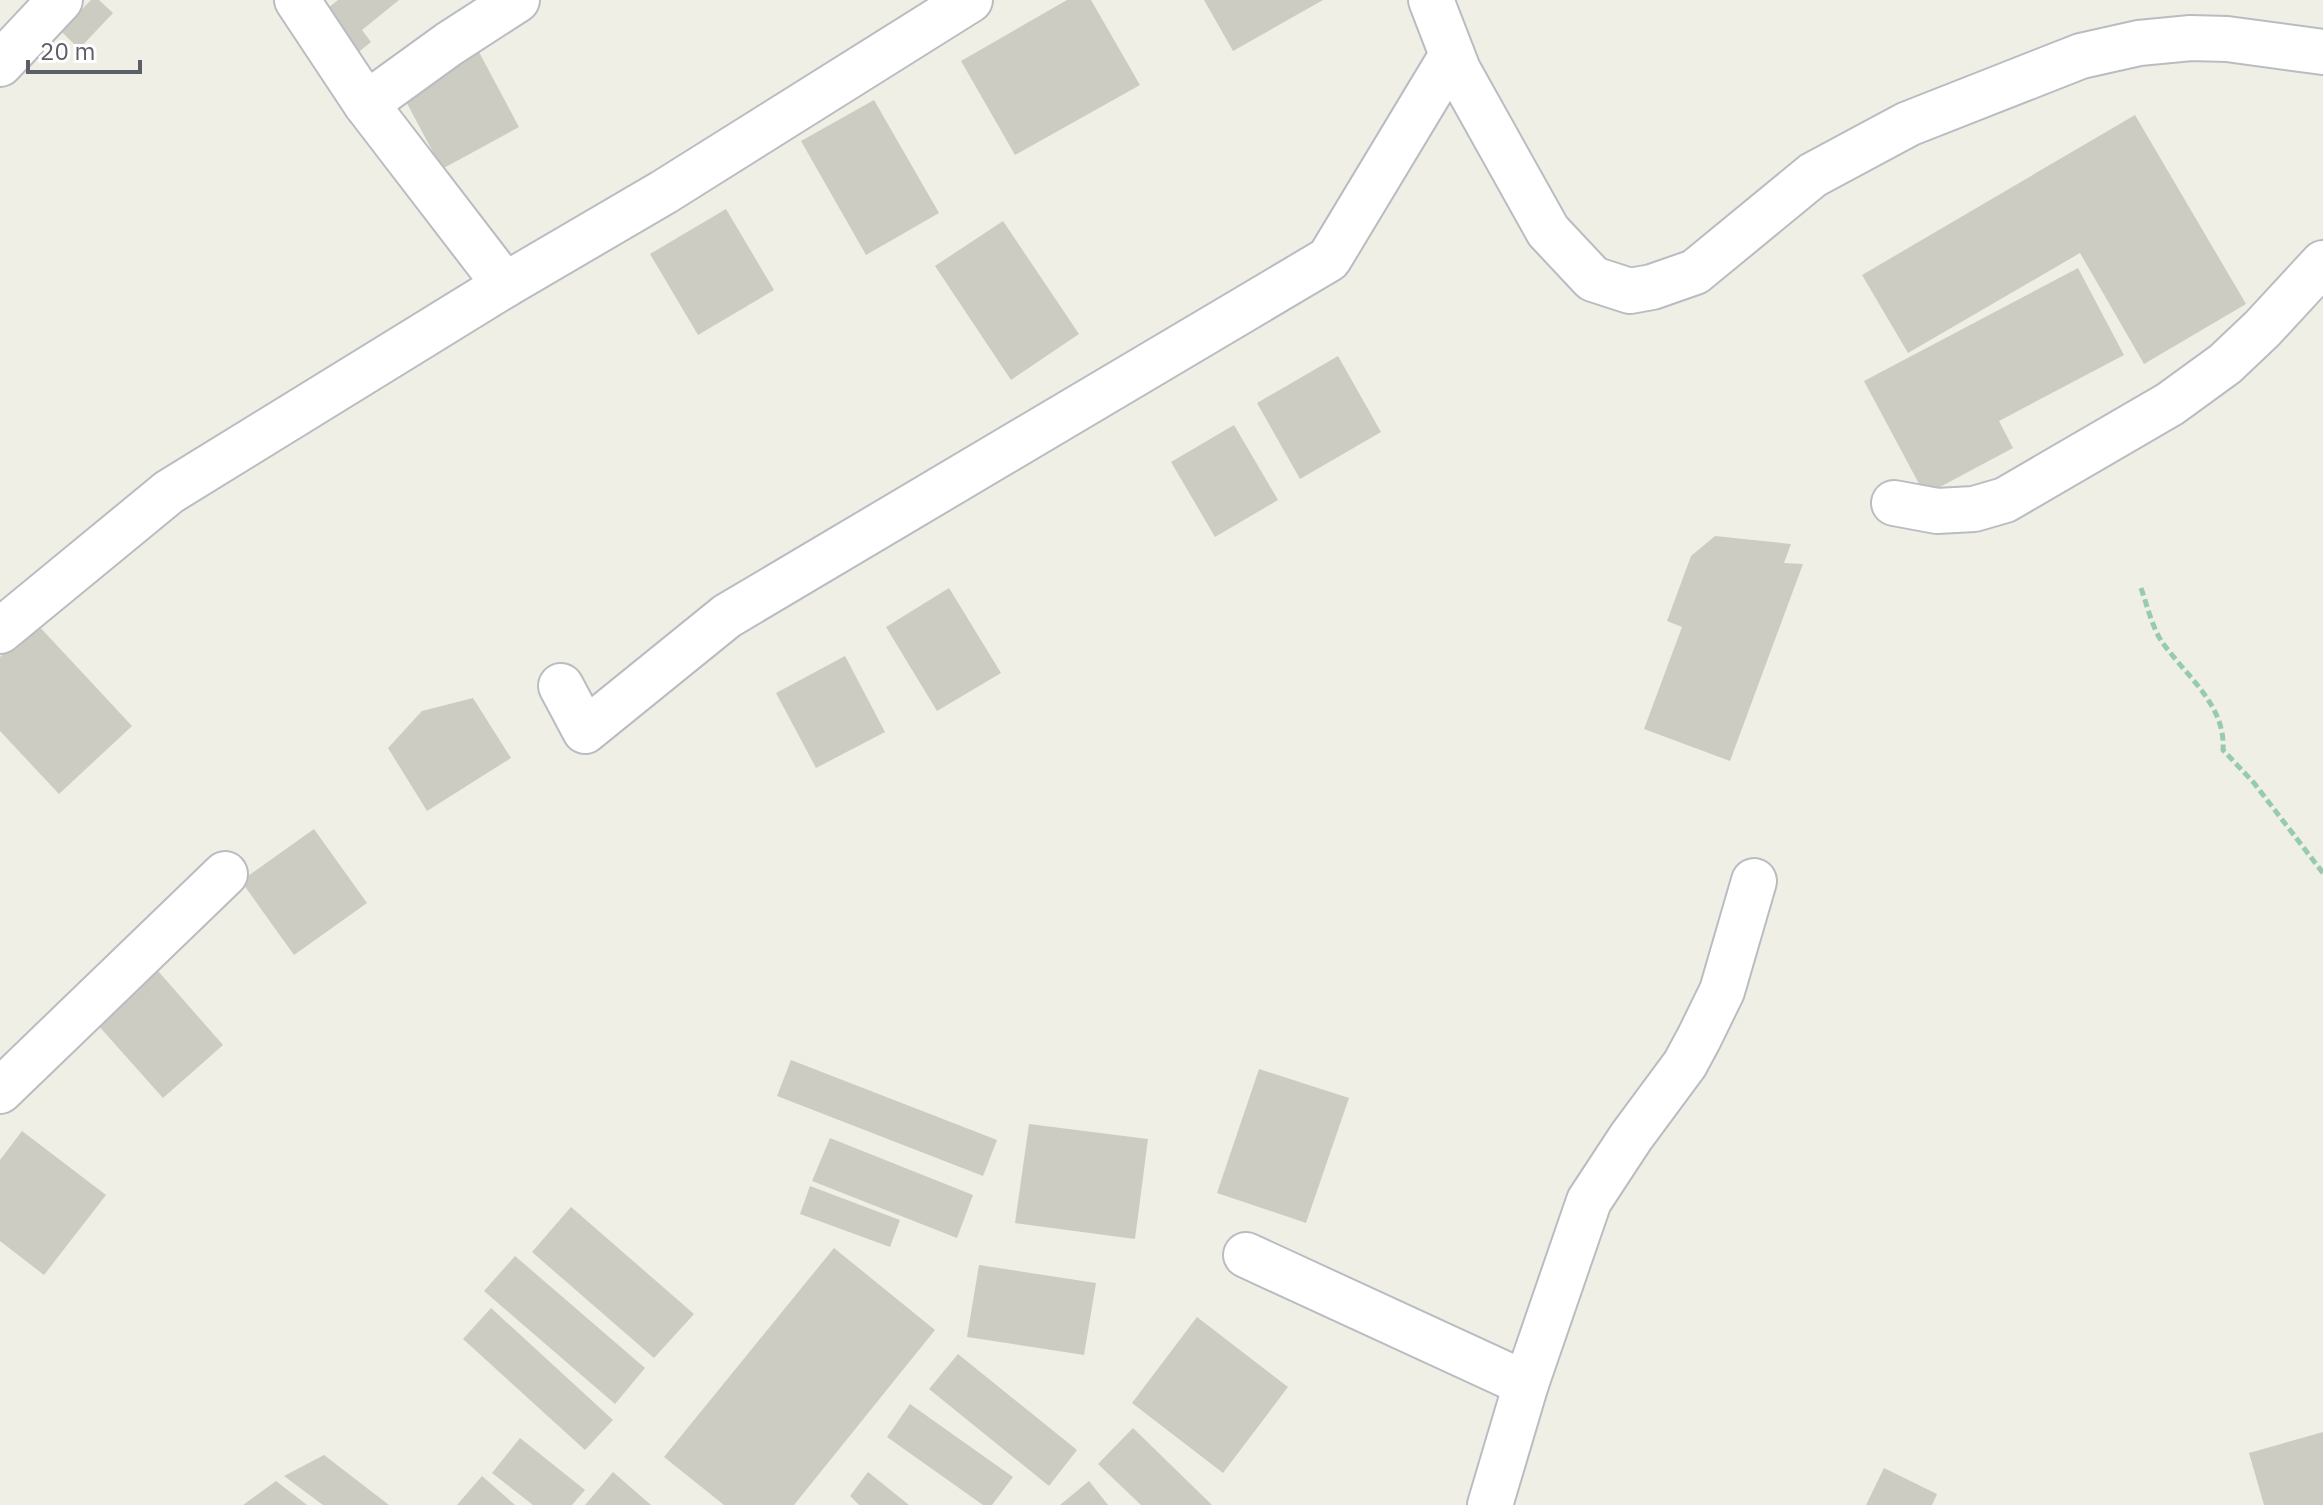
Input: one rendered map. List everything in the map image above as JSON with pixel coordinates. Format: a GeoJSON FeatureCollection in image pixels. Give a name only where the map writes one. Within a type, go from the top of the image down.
{"type":"FeatureCollection","features":[{"type":"Feature","properties":{"kind":"street"},"geometry":{"type":"LineString","coordinates":[[0,64],[60,0]]}},
{"type":"Feature","properties":{"kind":"street"},"geometry":{"type":"LineString","coordinates":[[297,0],[366,104],[505,285]]}},
{"type":"Feature","properties":{"kind":"street"},"geometry":{"type":"LineString","coordinates":[[366,104],[517,0]]}},
{"type":"Feature","properties":{"kind":"street"},"geometry":{"type":"LineString","coordinates":[[0,631],[169,492],[505,285],[664,192],[970,0]]}},
{"type":"Feature","properties":{"kind":"street"},"geometry":{"type":"LineString","coordinates":[[1431,0],[1452,55],[1496,143],[1548,231],[1593,279],[1630,291],[1695,272],[1813,175],[1908,124],[2081,56],[2139,43],[2191,38],[2227,39],[2323,52]]}},
{"type":"Feature","properties":{"kind":"street"},"geometry":{"type":"LineString","coordinates":[[561,686],[585,731],[727,616],[1329,259],[1452,55]]}},
{"type":"Feature","properties":{"kind":"street"},"geometry":{"type":"LineString","coordinates":[[1894,503],[1937,511],[1974,509],[2005,500],[2170,404],[2225,364],[2323,263]]}},
{"type":"Feature","properties":{"kind":"street"},"geometry":{"type":"LineString","coordinates":[[0,1091],[225,874]]}},
{"type":"Feature","properties":{"kind":"street"},"geometry":{"type":"LineString","coordinates":[[1490,1505],[1526,1384],[1589,1201],[1685,1064],[1699,1038],[1722,991],[1754,881]]}},
{"type":"Feature","properties":{"kind":"street"},"geometry":{"type":"LineString","coordinates":[[1246,1255],[1526,1384]]}},
{"type":"Feature","properties":{"kind":"path"},"geometry":{"type":"LineString","coordinates":[[2141,588],[2160,639],[2218,715],[2225,732],[2223,750],[2254,783],[2323,873]]}},
{"type":"Feature","properties":{"kind":"building"},"geometry":{"type":"Polygon","coordinates":[[[91,0],[99,0],[113,13],[79,49],[61,31],[91,0]]]}},
{"type":"Feature","properties":{"kind":"building"},"geometry":{"type":"Polygon","coordinates":[[[338,0],[399,0],[362,30],[371,42],[345,63],[312,21],[338,0]]]}},
{"type":"Feature","properties":{"kind":"building"},"geometry":{"type":"Polygon","coordinates":[[[1067,0],[1091,0],[1140,85],[1015,155],[961,61],[1067,0]]]}},
{"type":"Feature","properties":{"kind":"building"},"geometry":{"type":"Polygon","coordinates":[[[1204,0],[1323,0],[1233,51],[1204,0]]]}},
{"type":"Feature","properties":{"kind":"building"},"geometry":{"type":"Polygon","coordinates":[[[479,52],[519,127],[442,169],[402,94],[479,52]]]}},
{"type":"Feature","properties":{"kind":"building"},"geometry":{"type":"Polygon","coordinates":[[[874,100],[939,213],[866,255],[801,141],[874,100]]]}},
{"type":"Feature","properties":{"kind":"building"},"geometry":{"type":"Polygon","coordinates":[[[2135,115],[2246,304],[2144,364],[2080,253],[1908,353],[1862,275],[2135,115]]]}},
{"type":"Feature","properties":{"kind":"building"},"geometry":{"type":"Polygon","coordinates":[[[726,209],[774,290],[698,335],[650,254],[726,209]]]}},
{"type":"Feature","properties":{"kind":"building"},"geometry":{"type":"Polygon","coordinates":[[[1003,221],[1079,334],[1011,380],[935,266],[1003,221]]]}},
{"type":"Feature","properties":{"kind":"building"},"geometry":{"type":"Polygon","coordinates":[[[2078,268],[2124,355],[1999,421],[2013,448],[1925,495],[1864,381],[2078,268]]]}},
{"type":"Feature","properties":{"kind":"building"},"geometry":{"type":"Polygon","coordinates":[[[1338,356],[1381,432],[1300,479],[1257,403],[1338,356]]]}},
{"type":"Feature","properties":{"kind":"building"},"geometry":{"type":"Polygon","coordinates":[[[1234,425],[1278,500],[1215,537],[1171,462],[1234,425]]]}},
{"type":"Feature","properties":{"kind":"building"},"geometry":{"type":"Polygon","coordinates":[[[1715,536],[1791,544],[1784,563],[1803,564],[1730,761],[1644,729],[1682,627],[1667,621],[1691,556],[1715,536]]]}},
{"type":"Feature","properties":{"kind":"building"},"geometry":{"type":"Polygon","coordinates":[[[949,588],[1001,673],[937,711],[886,627],[949,588]]]}},
{"type":"Feature","properties":{"kind":"building"},"geometry":{"type":"Polygon","coordinates":[[[36,623],[132,726],[59,794],[0,731],[0,657],[36,623]]]}},
{"type":"Feature","properties":{"kind":"building"},"geometry":{"type":"Polygon","coordinates":[[[845,656],[885,732],[816,768],[776,693],[845,656]]]}},
{"type":"Feature","properties":{"kind":"building"},"geometry":{"type":"Polygon","coordinates":[[[473,698],[511,758],[427,811],[388,748],[422,711],[473,698]]]}},
{"type":"Feature","properties":{"kind":"building"},"geometry":{"type":"Polygon","coordinates":[[[314,829],[367,903],[294,955],[241,881],[314,829]]]}},
{"type":"Feature","properties":{"kind":"building"},"geometry":{"type":"Polygon","coordinates":[[[158,971],[223,1045],[163,1098],[97,1024],[158,971]]]}},
{"type":"Feature","properties":{"kind":"building"},"geometry":{"type":"Polygon","coordinates":[[[791,1060],[997,1140],[983,1176],[777,1096],[791,1060]]]}},
{"type":"Feature","properties":{"kind":"building"},"geometry":{"type":"Polygon","coordinates":[[[1259,1069],[1349,1098],[1306,1223],[1217,1193],[1259,1069]]]}},
{"type":"Feature","properties":{"kind":"building"},"geometry":{"type":"Polygon","coordinates":[[[1029,1124],[1148,1139],[1135,1239],[1015,1223],[1029,1124]]]}},
{"type":"Feature","properties":{"kind":"building"},"geometry":{"type":"Polygon","coordinates":[[[22,1131],[106,1195],[44,1275],[0,1241],[0,1160],[22,1131]]]}},
{"type":"Feature","properties":{"kind":"building"},"geometry":{"type":"Polygon","coordinates":[[[830,1138],[973,1195],[957,1238],[812,1181],[830,1138]]]}},
{"type":"Feature","properties":{"kind":"building"},"geometry":{"type":"Polygon","coordinates":[[[810,1186],[900,1220],[890,1247],[800,1214],[810,1186]]]}},
{"type":"Feature","properties":{"kind":"building"},"geometry":{"type":"Polygon","coordinates":[[[571,1207],[694,1314],[654,1358],[532,1252],[571,1207]]]}},
{"type":"Feature","properties":{"kind":"building"},"geometry":{"type":"Polygon","coordinates":[[[834,1248],[935,1330],[794,1505],[724,1505],[664,1457],[834,1248]]]}},
{"type":"Feature","properties":{"kind":"building"},"geometry":{"type":"Polygon","coordinates":[[[515,1256],[645,1368],[615,1404],[484,1291],[515,1256]]]}},
{"type":"Feature","properties":{"kind":"building"},"geometry":{"type":"Polygon","coordinates":[[[979,1265],[1096,1283],[1084,1355],[967,1337],[979,1265]]]}},
{"type":"Feature","properties":{"kind":"building"},"geometry":{"type":"Polygon","coordinates":[[[491,1308],[613,1420],[585,1450],[463,1339],[491,1308]]]}},
{"type":"Feature","properties":{"kind":"building"},"geometry":{"type":"Polygon","coordinates":[[[1197,1317],[1288,1387],[1223,1473],[1132,1403],[1197,1317]]]}},
{"type":"Feature","properties":{"kind":"building"},"geometry":{"type":"Polygon","coordinates":[[[958,1354],[1077,1450],[1049,1486],[929,1389],[958,1354]]]}},
{"type":"Feature","properties":{"kind":"building"},"geometry":{"type":"Polygon","coordinates":[[[910,1404],[1013,1477],[992,1505],[983,1505],[887,1437],[910,1404]]]}},
{"type":"Feature","properties":{"kind":"building"},"geometry":{"type":"Polygon","coordinates":[[[1133,1428],[1212,1505],[1141,1505],[1098,1464],[1133,1428]]]}},
{"type":"Feature","properties":{"kind":"building"},"geometry":{"type":"Polygon","coordinates":[[[2323,1432],[2323,1505],[2264,1505],[2249,1453],[2323,1432]]]}},
{"type":"Feature","properties":{"kind":"building"},"geometry":{"type":"Polygon","coordinates":[[[520,1438],[585,1490],[572,1505],[533,1505],[492,1473],[520,1438]]]}},
{"type":"Feature","properties":{"kind":"building"},"geometry":{"type":"Polygon","coordinates":[[[324,1455],[389,1505],[323,1505],[284,1476],[324,1455]]]}},
{"type":"Feature","properties":{"kind":"building"},"geometry":{"type":"Polygon","coordinates":[[[1884,1468],[1937,1494],[1932,1505],[1866,1505],[1884,1468]]]}},
{"type":"Feature","properties":{"kind":"building"},"geometry":{"type":"Polygon","coordinates":[[[613,1472],[651,1505],[585,1505],[613,1472]]]}},
{"type":"Feature","properties":{"kind":"building"},"geometry":{"type":"Polygon","coordinates":[[[868,1472],[909,1505],[859,1505],[850,1496],[868,1472]]]}},
{"type":"Feature","properties":{"kind":"building"},"geometry":{"type":"Polygon","coordinates":[[[482,1476],[515,1505],[457,1505],[482,1476]]]}},
{"type":"Feature","properties":{"kind":"building"},"geometry":{"type":"Polygon","coordinates":[[[276,1481],[307,1505],[243,1505],[276,1481]]]}},
{"type":"Feature","properties":{"kind":"building"},"geometry":{"type":"Polygon","coordinates":[[[1089,1481],[1108,1505],[1060,1505],[1089,1481]]]}}]}
